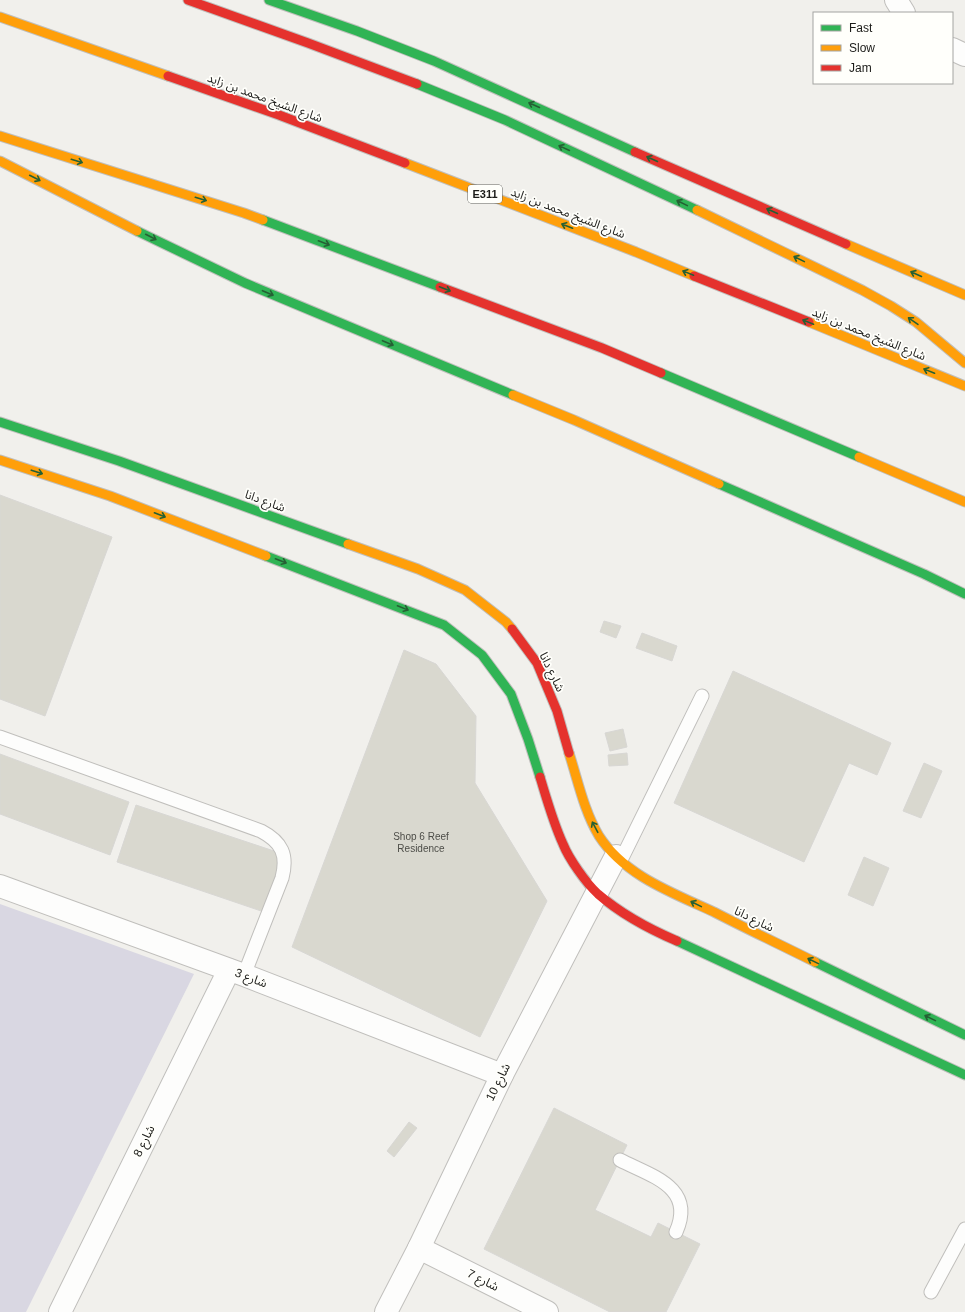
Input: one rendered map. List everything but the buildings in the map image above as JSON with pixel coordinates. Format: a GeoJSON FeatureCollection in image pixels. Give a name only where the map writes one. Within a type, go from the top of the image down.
{"type":"FeatureCollection","features":[{"type":"Feature","properties":{"kind":"main road"},"geometry":{"type":"LineString","coordinates":[[188,0],[346,56],[421,85],[505,120],[653,189],[862,290],[891,306],[916,322],[965,363]]}},
{"type":"Feature","properties":{"kind":"main road"},"geometry":{"type":"LineString","coordinates":[[269,0],[357,31],[434,61],[676,170],[965,295]]}},
{"type":"Feature","properties":{"kind":"main road","name":"شارع الشيخ محمد بن زايد"},"geometry":{"type":"LineString","coordinates":[[0,18],[272,112],[636,252],[965,386]]}},
{"type":"Feature","properties":{"kind":"main road"},"geometry":{"type":"LineString","coordinates":[[0,136],[244,213],[602,348],[965,502]]}},
{"type":"Feature","properties":{"kind":"main road"},"geometry":{"type":"LineString","coordinates":[[0,161],[177,251],[245,283],[574,420],[924,574],[965,594]]}},
{"type":"Feature","properties":{"kind":"main road","name":"شارع دانا"},"geometry":{"type":"LineString","coordinates":[[0,422],[119,461],[403,564],[465,590],[506,622],[537,663],[557,711],[588,816],[600,837],[619,858],[638,874],[663,889],[965,1035]]}},
{"type":"Feature","properties":{"kind":"main road"},"geometry":{"type":"LineString","coordinates":[[0,460],[110,496],[444,625],[482,655],[511,694],[528,739],[552,818],[563,845],[578,870],[597,893],[621,911],[674,940],[965,1075]]}},
{"type":"Feature","properties":{"kind":"street"},"geometry":{"type":"LineString","coordinates":[[896,0],[903,12]]}},
{"type":"Feature","properties":{"kind":"street"},"geometry":{"type":"LineString","coordinates":[[953,49],[965,55]]}},
{"type":"Feature","properties":{"kind":"street","name":"شارع 10"},"geometry":{"type":"LineString","coordinates":[[386,1312],[419,1248],[502,1075],[597,893],[619,858]]}},
{"type":"Feature","properties":{"kind":"street","name":"شارع 3"},"geometry":{"type":"LineString","coordinates":[[0,886],[236,973],[502,1075]]}},
{"type":"Feature","properties":{"kind":"street","name":"شارع 8"},"geometry":{"type":"LineString","coordinates":[[60,1312],[236,973]]}},
{"type":"Feature","properties":{"kind":"street","name":"شارع 7"},"geometry":{"type":"LineString","coordinates":[[419,1248],[547,1312]]}},
{"type":"Feature","properties":{"kind":"lane"},"geometry":{"type":"LineString","coordinates":[[619,858],[702,696]]}},
{"type":"Feature","properties":{"kind":"lane"},"geometry":{"type":"LineString","coordinates":[[0,737],[261,831],[272,837],[280,845],[284,855],[285,867],[282,878],[236,973]]}},
{"type":"Feature","properties":{"kind":"lane"},"geometry":{"type":"LineString","coordinates":[[620,1160],[666,1183],[673,1189],[678,1196],[681,1205],[680,1219],[676,1232]]}},
{"type":"Feature","properties":{"kind":"lane"},"geometry":{"type":"LineString","coordinates":[[931,1292],[965,1229]]}},
{"type":"Feature","properties":{"kind":"shaded area"},"geometry":{"type":"Polygon","coordinates":[[[0,904],[194,974],[26,1312],[0,1312],[0,904]]]}},
{"type":"Feature","properties":{"kind":"traffic: fast"},"geometry":{"type":"LineString","coordinates":[[269,0],[357,31],[434,61],[635,152]]}},
{"type":"Feature","properties":{"kind":"traffic: fast"},"geometry":{"type":"LineString","coordinates":[[417,84],[505,120],[697,210]]}},
{"type":"Feature","properties":{"kind":"traffic: fast"},"geometry":{"type":"LineString","coordinates":[[263,220],[440,287]]}},
{"type":"Feature","properties":{"kind":"traffic: fast"},"geometry":{"type":"LineString","coordinates":[[137,231],[245,283],[513,395]]}},
{"type":"Feature","properties":{"kind":"traffic: fast"},"geometry":{"type":"LineString","coordinates":[[661,373],[859,457]]}},
{"type":"Feature","properties":{"kind":"traffic: fast"},"geometry":{"type":"LineString","coordinates":[[0,422],[119,461],[348,544]]}},
{"type":"Feature","properties":{"kind":"traffic: fast"},"geometry":{"type":"LineString","coordinates":[[719,484],[924,574],[965,594]]}},
{"type":"Feature","properties":{"kind":"traffic: fast"},"geometry":{"type":"LineString","coordinates":[[266,556],[444,625],[482,655],[511,694],[528,739],[540,777]]}},
{"type":"Feature","properties":{"kind":"traffic: fast"},"geometry":{"type":"LineString","coordinates":[[677,941],[965,1075]]}},
{"type":"Feature","properties":{"kind":"traffic: fast"},"geometry":{"type":"LineString","coordinates":[[815,962],[965,1035]]}},
{"type":"Feature","properties":{"kind":"traffic: slow"},"geometry":{"type":"LineString","coordinates":[[0,17],[168,76]]}},
{"type":"Feature","properties":{"kind":"traffic: slow"},"geometry":{"type":"LineString","coordinates":[[0,136],[263,220]]}},
{"type":"Feature","properties":{"kind":"traffic: slow"},"geometry":{"type":"LineString","coordinates":[[0,161],[137,231]]}},
{"type":"Feature","properties":{"kind":"traffic: slow"},"geometry":{"type":"LineString","coordinates":[[405,163],[636,252],[694,276]]}},
{"type":"Feature","properties":{"kind":"traffic: slow"},"geometry":{"type":"LineString","coordinates":[[697,210],[862,290],[891,306],[916,322],[965,363]]}},
{"type":"Feature","properties":{"kind":"traffic: slow"},"geometry":{"type":"LineString","coordinates":[[846,244],[965,295]]}},
{"type":"Feature","properties":{"kind":"traffic: slow"},"geometry":{"type":"LineString","coordinates":[[809,322],[965,386]]}},
{"type":"Feature","properties":{"kind":"traffic: slow"},"geometry":{"type":"LineString","coordinates":[[513,395],[574,420],[719,484]]}},
{"type":"Feature","properties":{"kind":"traffic: slow"},"geometry":{"type":"LineString","coordinates":[[859,457],[965,502]]}},
{"type":"Feature","properties":{"kind":"traffic: slow"},"geometry":{"type":"LineString","coordinates":[[0,460],[110,496],[266,556]]}},
{"type":"Feature","properties":{"kind":"traffic: slow"},"geometry":{"type":"LineString","coordinates":[[348,544],[418,569],[465,590],[506,622],[512,629]]}},
{"type":"Feature","properties":{"kind":"traffic: slow"},"geometry":{"type":"LineString","coordinates":[[569,753],[589,816],[599,836],[622,862],[636,873],[666,890],[815,962]]}},
{"type":"Feature","properties":{"kind":"traffic: jam"},"geometry":{"type":"LineString","coordinates":[[188,0],[417,84]]}},
{"type":"Feature","properties":{"kind":"traffic: jam"},"geometry":{"type":"LineString","coordinates":[[168,76],[279,115],[405,163]]}},
{"type":"Feature","properties":{"kind":"traffic: jam"},"geometry":{"type":"LineString","coordinates":[[635,152],[846,244]]}},
{"type":"Feature","properties":{"kind":"traffic: jam"},"geometry":{"type":"LineString","coordinates":[[694,276],[809,322]]}},
{"type":"Feature","properties":{"kind":"traffic: jam"},"geometry":{"type":"LineString","coordinates":[[440,287],[602,348],[661,373]]}},
{"type":"Feature","properties":{"kind":"traffic: jam"},"geometry":{"type":"LineString","coordinates":[[512,629],[537,663],[557,711],[569,753]]}},
{"type":"Feature","properties":{"kind":"traffic: jam"},"geometry":{"type":"LineString","coordinates":[[540,777],[553,819],[563,844],[574,864],[588,884],[598,894],[626,914],[646,926],[677,941]]}}]}
